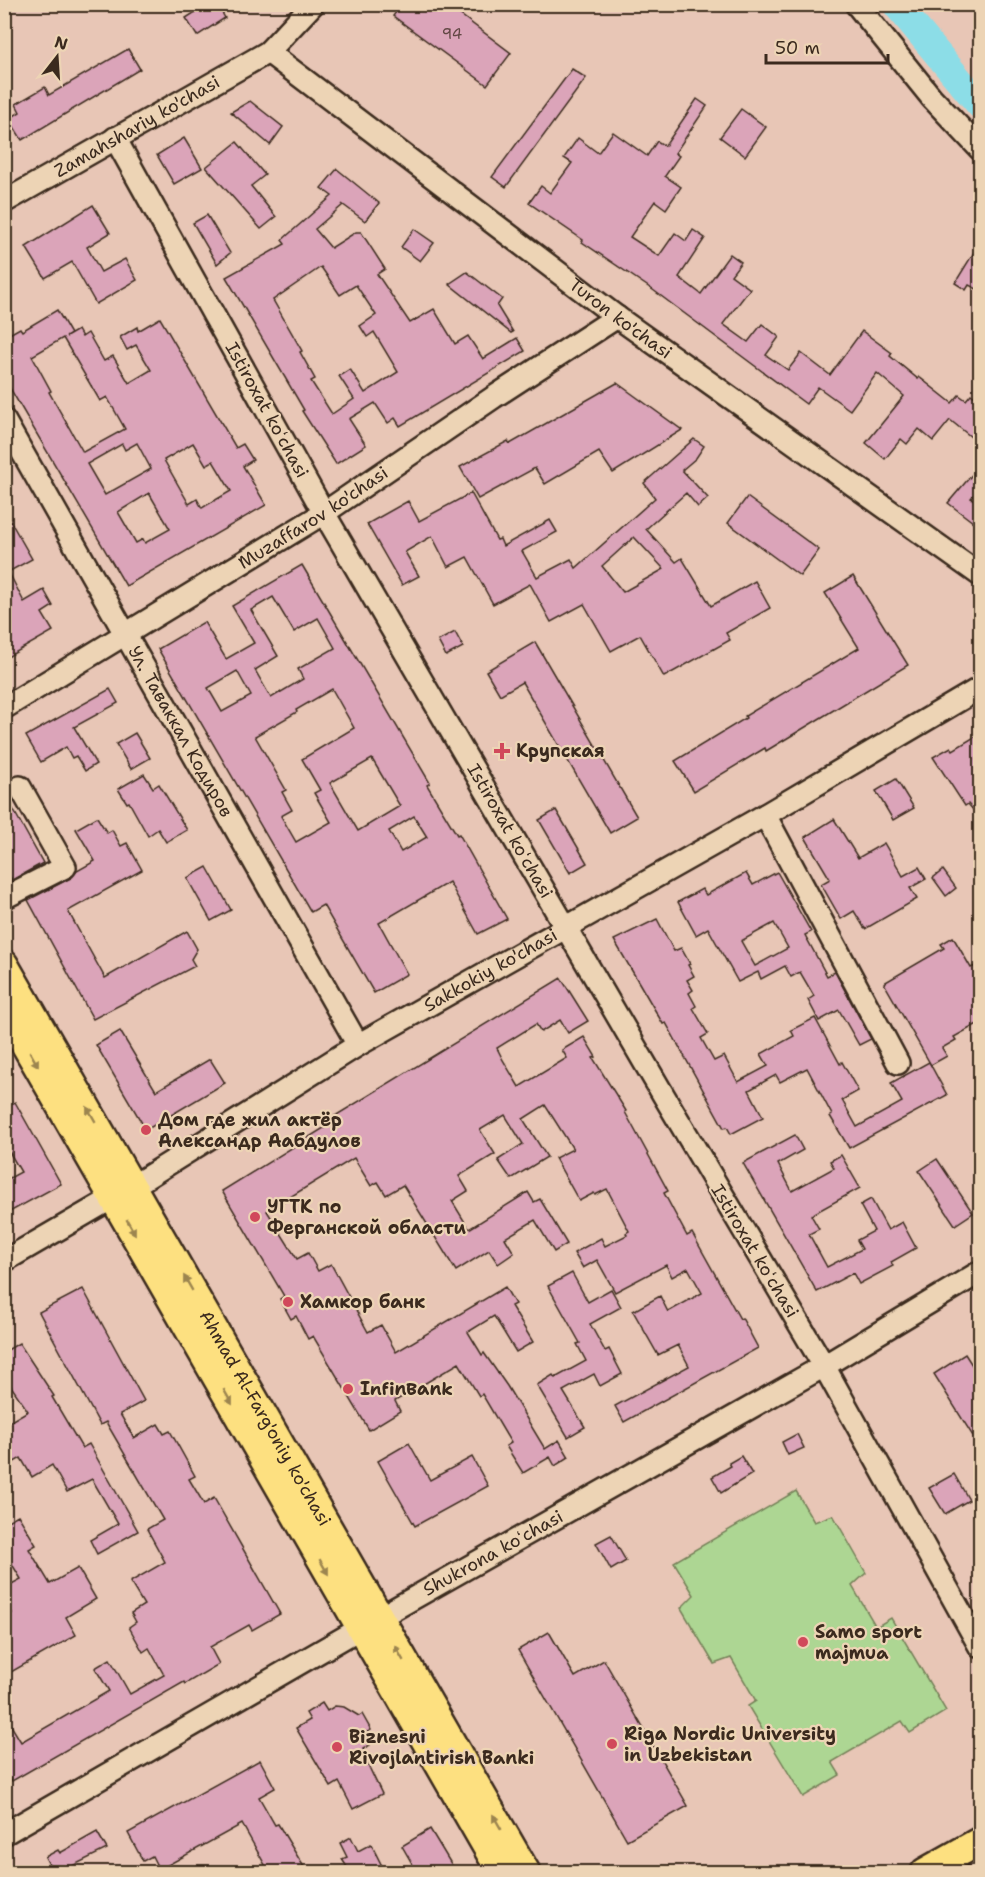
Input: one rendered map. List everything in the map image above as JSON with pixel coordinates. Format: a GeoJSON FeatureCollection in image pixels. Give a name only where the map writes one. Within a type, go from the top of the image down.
{"type":"FeatureCollection","features":[{"type":"Feature","properties":{"kind":"main road","name":"Ahmad Al-Farg'oniy ko'chasi"},"geometry":{"type":"LineString","coordinates":[[4,964],[124,1192],[369,1623],[501,1872]]}},
{"type":"Feature","properties":{"kind":"main road","name":"Ahmad Al-Farg'oniy ko'chasi"},"geometry":{"type":"LineString","coordinates":[[4,1008],[124,1192]]}},
{"type":"Feature","properties":{"kind":"main road","name":"Ahmad Al-Farg'oniy ko'chasi"},"geometry":{"type":"LineString","coordinates":[[369,1623],[526,1872]]}},
{"type":"Feature","properties":{"kind":"main road"},"geometry":{"type":"LineString","coordinates":[[925,1872],[981,1841]]}},
{"type":"Feature","properties":{"kind":"street","name":"Zamahshariy ko'chasi"},"geometry":{"type":"LineString","coordinates":[[4,202],[268,52],[313,4]]}},
{"type":"Feature","properties":{"kind":"street"},"geometry":{"type":"LineString","coordinates":[[856,4],[932,98],[981,149]]}},
{"type":"Feature","properties":{"kind":"street","name":"Turon ko'chasi"},"geometry":{"type":"LineString","coordinates":[[268,52],[617,317],[981,575]]}},
{"type":"Feature","properties":{"kind":"street","name":"Istiroxat koʻchasi"},"geometry":{"type":"LineString","coordinates":[[116,138],[324,513],[824,1366],[981,1647]]}},
{"type":"Feature","properties":{"kind":"street","name":"Muzaffarov ko'chasi"},"geometry":{"type":"LineString","coordinates":[[4,708],[324,513],[485,403],[617,317]]}},
{"type":"Feature","properties":{"kind":"street","name":"Ул. Таваккал Кодиров"},"geometry":{"type":"LineString","coordinates":[[4,420],[358,1045]]}},
{"type":"Feature","properties":{"kind":"street","name":"Sakkokiy ko'chasi"},"geometry":{"type":"LineString","coordinates":[[4,1261],[124,1192],[358,1045],[765,815],[981,688]]}},
{"type":"Feature","properties":{"kind":"street"},"geometry":{"type":"LineString","coordinates":[[4,898],[65,867],[20,788]]}},
{"type":"Feature","properties":{"kind":"street"},"geometry":{"type":"LineString","coordinates":[[765,815],[898,1063]]}},
{"type":"Feature","properties":{"kind":"street","name":"Shukrona koʻchasi"},"geometry":{"type":"LineString","coordinates":[[4,1834],[369,1623],[824,1366],[981,1272]]}},
{"type":"Feature","properties":{"kind":"green space","name":"Samo sport majmua"},"geometry":{"type":"Polygon","coordinates":[[[796,1491],[814,1522],[833,1515],[866,1573],[852,1586],[876,1627],[891,1618],[946,1711],[910,1733],[902,1721],[832,1762],[840,1775],[803,1797],[748,1706],[756,1701],[731,1658],[714,1664],[681,1608],[694,1595],[674,1562],[796,1491]]]}},
{"type":"Feature","properties":{"kind":"building"},"geometry":{"type":"Polygon","coordinates":[[[208,4],[217,4],[225,18],[197,36],[186,18],[208,4]]]}},
{"type":"Feature","properties":{"kind":"building"},"geometry":{"type":"Polygon","coordinates":[[[402,4],[446,4],[511,53],[487,85],[393,16],[402,4]]]}},
{"type":"Feature","properties":{"kind":"building"},"geometry":{"type":"Polygon","coordinates":[[[128,49],[140,69],[22,140],[9,119],[20,112],[16,104],[45,87],[49,95],[128,49]]]}},
{"type":"Feature","properties":{"kind":"building"},"geometry":{"type":"Polygon","coordinates":[[[572,69],[586,78],[506,187],[492,177],[572,69]]]}},
{"type":"Feature","properties":{"kind":"building"},"geometry":{"type":"Polygon","coordinates":[[[697,99],[707,106],[675,153],[679,156],[665,176],[681,187],[666,209],[655,201],[630,237],[659,256],[675,233],[686,241],[693,230],[705,238],[679,277],[701,294],[730,254],[741,262],[731,275],[750,289],[723,324],[748,342],[762,324],[779,337],[766,355],[788,370],[801,353],[830,375],[862,331],[892,353],[890,356],[918,379],[919,377],[952,403],[959,395],[966,400],[971,394],[981,402],[981,445],[950,420],[933,441],[919,429],[907,444],[901,439],[885,459],[866,443],[904,396],[877,373],[850,410],[818,387],[806,404],[653,290],[529,203],[541,186],[550,193],[572,163],[564,158],[578,138],[598,153],[613,132],[647,156],[657,141],[665,146],[697,99]]]}},
{"type":"Feature","properties":{"kind":"building"},"geometry":{"type":"Polygon","coordinates":[[[250,101],[283,127],[270,145],[231,112],[250,101]]]}},
{"type":"Feature","properties":{"kind":"building"},"geometry":{"type":"Polygon","coordinates":[[[741,109],[766,127],[745,156],[720,137],[741,109]]]}},
{"type":"Feature","properties":{"kind":"building"},"geometry":{"type":"Polygon","coordinates":[[[184,138],[202,168],[174,184],[157,155],[184,138]]]}},
{"type":"Feature","properties":{"kind":"building"},"geometry":{"type":"Polygon","coordinates":[[[237,142],[265,175],[251,186],[276,217],[261,229],[206,167],[237,142]]]}},
{"type":"Feature","properties":{"kind":"building"},"geometry":{"type":"Polygon","coordinates":[[[337,169],[379,203],[365,221],[342,204],[315,229],[331,248],[356,232],[361,232],[385,269],[377,274],[410,323],[434,309],[455,344],[468,336],[483,359],[517,338],[525,351],[400,426],[395,418],[388,423],[375,403],[349,419],[366,445],[336,464],[302,411],[304,410],[226,277],[285,244],[282,240],[332,196],[321,188],[337,169]],[[321,267],[273,300],[302,351],[300,352],[315,379],[311,381],[332,414],[354,399],[339,376],[350,369],[365,393],[398,372],[374,332],[367,337],[360,326],[376,315],[356,285],[340,295],[321,267]]]}},
{"type":"Feature","properties":{"kind":"building"},"geometry":{"type":"Polygon","coordinates":[[[93,205],[110,233],[87,247],[101,272],[125,259],[137,280],[96,304],[72,262],[45,278],[26,247],[93,205]]]}},
{"type":"Feature","properties":{"kind":"building"},"geometry":{"type":"Polygon","coordinates":[[[207,215],[230,253],[217,264],[193,223],[207,215]]]}},
{"type":"Feature","properties":{"kind":"building"},"geometry":{"type":"Polygon","coordinates":[[[414,229],[434,243],[420,261],[401,247],[414,229]]]}},
{"type":"Feature","properties":{"kind":"building"},"geometry":{"type":"Polygon","coordinates":[[[981,241],[981,291],[969,285],[966,290],[955,283],[981,241]]]}},
{"type":"Feature","properties":{"kind":"building"},"geometry":{"type":"Polygon","coordinates":[[[467,272],[502,299],[497,306],[513,332],[511,333],[449,284],[467,272]]]}},
{"type":"Feature","properties":{"kind":"building"},"geometry":{"type":"Polygon","coordinates":[[[57,310],[71,334],[66,337],[78,330],[82,337],[88,333],[104,361],[113,356],[129,383],[151,370],[136,345],[127,350],[120,337],[137,327],[138,331],[160,318],[236,448],[243,444],[253,460],[243,466],[266,505],[126,586],[4,378],[4,337],[20,328],[22,331],[57,310]],[[63,338],[32,356],[51,391],[49,392],[83,452],[125,429],[107,397],[100,401],[63,338]],[[137,443],[125,450],[122,444],[87,464],[105,495],[151,469],[137,443]],[[193,443],[164,460],[189,504],[197,499],[202,508],[231,491],[213,461],[206,465],[193,443]],[[149,493],[118,512],[136,543],[143,539],[145,543],[170,529],[149,493]]]}},
{"type":"Feature","properties":{"kind":"building"},"geometry":{"type":"Polygon","coordinates":[[[617,383],[682,430],[613,473],[599,452],[545,484],[535,468],[478,499],[460,467],[508,441],[510,444],[617,383]]]}},
{"type":"Feature","properties":{"kind":"building"},"geometry":{"type":"Polygon","coordinates":[[[694,439],[704,446],[696,458],[682,470],[708,498],[698,507],[686,493],[646,529],[676,562],[682,558],[711,606],[755,581],[770,608],[726,633],[730,640],[664,677],[640,635],[611,651],[584,604],[551,622],[530,584],[493,604],[467,557],[448,567],[432,536],[405,552],[419,576],[402,585],[367,524],[408,501],[419,521],[471,493],[497,540],[500,539],[503,546],[550,520],[557,532],[522,551],[537,577],[571,559],[576,568],[655,498],[644,483],[694,439]],[[634,537],[602,566],[623,592],[664,569],[634,537]]]}},
{"type":"Feature","properties":{"kind":"building"},"geometry":{"type":"Polygon","coordinates":[[[981,464],[981,487],[971,498],[981,504],[981,512],[973,522],[948,503],[981,464]]]}},
{"type":"Feature","properties":{"kind":"building"},"geometry":{"type":"Polygon","coordinates":[[[747,497],[819,550],[800,576],[728,523],[747,497]]]}},
{"type":"Feature","properties":{"kind":"building"},"geometry":{"type":"Polygon","coordinates":[[[4,510],[32,559],[10,571],[4,561],[4,510]]]}},
{"type":"Feature","properties":{"kind":"building"},"geometry":{"type":"Polygon","coordinates":[[[4,563],[24,602],[44,590],[53,606],[42,613],[53,631],[4,659],[4,563]]]}},
{"type":"Feature","properties":{"kind":"building"},"geometry":{"type":"Polygon","coordinates":[[[302,565],[430,783],[427,785],[457,835],[459,834],[507,919],[478,934],[449,882],[379,923],[407,974],[374,993],[323,905],[311,912],[158,649],[204,622],[226,659],[254,643],[232,606],[302,565]],[[273,597],[251,610],[278,656],[255,670],[271,698],[303,679],[298,669],[335,648],[318,618],[294,632],[273,597]],[[237,671],[208,688],[222,712],[251,696],[237,671]],[[332,689],[296,710],[297,712],[255,736],[286,790],[282,792],[292,810],[281,816],[296,842],[331,822],[314,793],[320,790],[302,759],[354,728],[332,689]],[[372,759],[330,783],[358,831],[400,806],[372,759]],[[414,816],[389,831],[401,852],[427,837],[414,816]]]}},
{"type":"Feature","properties":{"kind":"building"},"geometry":{"type":"Polygon","coordinates":[[[853,576],[908,665],[766,751],[765,748],[694,791],[675,761],[859,648],[825,593],[853,576]]]}},
{"type":"Feature","properties":{"kind":"building"},"geometry":{"type":"Polygon","coordinates":[[[455,632],[463,647],[446,656],[438,641],[455,632]]]}},
{"type":"Feature","properties":{"kind":"building"},"geometry":{"type":"Polygon","coordinates":[[[535,642],[637,817],[610,833],[522,682],[500,695],[486,671],[535,642]]]}},
{"type":"Feature","properties":{"kind":"building"},"geometry":{"type":"Polygon","coordinates":[[[110,689],[118,703],[74,727],[96,764],[85,771],[76,756],[72,758],[66,747],[41,762],[26,736],[110,689]]]}},
{"type":"Feature","properties":{"kind":"building"},"geometry":{"type":"Polygon","coordinates":[[[135,733],[150,758],[131,769],[116,744],[135,733]]]}},
{"type":"Feature","properties":{"kind":"building"},"geometry":{"type":"Polygon","coordinates":[[[981,733],[981,819],[968,804],[965,806],[933,757],[951,747],[953,750],[981,733]]]}},
{"type":"Feature","properties":{"kind":"building"},"geometry":{"type":"Polygon","coordinates":[[[144,774],[153,788],[159,784],[187,830],[166,842],[158,829],[148,836],[129,802],[127,803],[118,789],[144,774]]]}},
{"type":"Feature","properties":{"kind":"building"},"geometry":{"type":"Polygon","coordinates":[[[896,779],[914,808],[893,820],[876,791],[896,779]]]}},
{"type":"Feature","properties":{"kind":"building"},"geometry":{"type":"Polygon","coordinates":[[[4,793],[43,863],[12,880],[4,867],[4,793]]]}},
{"type":"Feature","properties":{"kind":"building"},"geometry":{"type":"Polygon","coordinates":[[[556,810],[587,863],[570,873],[539,820],[556,810]]]}},
{"type":"Feature","properties":{"kind":"building"},"geometry":{"type":"Polygon","coordinates":[[[97,817],[107,833],[112,830],[121,846],[127,843],[142,870],[68,911],[105,978],[187,931],[197,949],[191,959],[195,966],[93,1019],[28,900],[71,878],[77,871],[95,861],[76,829],[97,817]]]}},
{"type":"Feature","properties":{"kind":"building"},"geometry":{"type":"Polygon","coordinates":[[[834,819],[858,858],[884,843],[903,876],[919,867],[926,879],[910,888],[917,899],[865,929],[854,911],[841,919],[821,884],[830,879],[805,837],[834,819]]]}},
{"type":"Feature","properties":{"kind":"building"},"geometry":{"type":"Polygon","coordinates":[[[207,867],[231,910],[211,921],[187,878],[207,867]]]}},
{"type":"Feature","properties":{"kind":"building"},"geometry":{"type":"Polygon","coordinates":[[[943,870],[956,888],[946,896],[933,878],[943,870]]]}},
{"type":"Feature","properties":{"kind":"building"},"geometry":{"type":"Polygon","coordinates":[[[777,872],[811,932],[805,935],[827,976],[835,972],[871,1039],[859,1045],[839,1010],[819,1021],[808,1000],[814,996],[800,972],[791,977],[785,966],[761,979],[758,972],[738,982],[708,928],[696,935],[678,902],[702,889],[706,895],[746,873],[753,885],[777,872]],[[774,923],[741,941],[755,966],[788,948],[774,923]]]}},
{"type":"Feature","properties":{"kind":"building"},"geometry":{"type":"Polygon","coordinates":[[[657,919],[674,951],[681,948],[690,964],[688,965],[694,976],[687,980],[693,990],[689,993],[696,1006],[693,1008],[708,1034],[701,1038],[714,1061],[724,1056],[738,1082],[768,1066],[761,1054],[794,1036],[791,1030],[815,1018],[840,1064],[842,1062],[858,1091],[842,1100],[857,1127],[902,1102],[891,1083],[929,1062],[947,1095],[849,1148],[830,1116],[832,1115],[807,1068],[780,1082],[776,1075],[749,1090],[763,1117],[731,1134],[727,1127],[724,1128],[666,1023],[663,1024],[614,940],[657,919]]]}},
{"type":"Feature","properties":{"kind":"building"},"geometry":{"type":"Polygon","coordinates":[[[953,937],[971,968],[981,963],[981,1022],[954,1037],[956,1040],[942,1048],[947,1056],[931,1065],[884,983],[944,948],[941,944],[953,937]]]}},
{"type":"Feature","properties":{"kind":"building"},"geometry":{"type":"Polygon","coordinates":[[[561,978],[588,1021],[568,1033],[560,1020],[541,1032],[536,1024],[497,1048],[503,1060],[519,1087],[567,1058],[562,1050],[584,1037],[596,1057],[593,1058],[626,1111],[668,1191],[664,1193],[687,1236],[692,1233],[758,1348],[624,1422],[615,1406],[689,1366],[678,1345],[658,1355],[633,1311],[660,1296],[668,1312],[702,1293],[688,1268],[672,1277],[666,1265],[615,1292],[597,1260],[583,1268],[574,1253],[601,1238],[605,1246],[627,1235],[629,1231],[607,1189],[579,1201],[555,1158],[573,1149],[545,1105],[523,1119],[547,1157],[511,1179],[498,1160],[523,1144],[505,1115],[480,1130],[495,1154],[459,1176],[468,1191],[452,1201],[469,1229],[528,1192],[534,1202],[540,1199],[567,1244],[554,1252],[535,1220],[505,1238],[514,1253],[498,1264],[489,1250],[456,1271],[403,1185],[386,1195],[378,1182],[371,1186],[354,1158],[267,1211],[297,1259],[308,1253],[318,1271],[331,1264],[368,1332],[381,1325],[396,1352],[505,1287],[515,1304],[511,1306],[533,1342],[516,1352],[494,1316],[468,1332],[482,1355],[484,1353],[507,1386],[545,1449],[559,1440],[569,1457],[555,1466],[550,1457],[523,1473],[506,1446],[511,1443],[482,1394],[479,1396],[459,1363],[395,1401],[400,1411],[369,1430],[313,1336],[308,1339],[296,1316],[291,1319],[280,1299],[284,1296],[222,1191],[332,1123],[330,1119],[561,978]]]}},
{"type":"Feature","properties":{"kind":"building"},"geometry":{"type":"Polygon","coordinates":[[[120,1031],[156,1091],[210,1059],[225,1083],[146,1130],[96,1045],[120,1031]]]}},
{"type":"Feature","properties":{"kind":"building"},"geometry":{"type":"Polygon","coordinates":[[[15,1102],[61,1184],[4,1215],[4,1181],[21,1172],[4,1143],[4,1108],[15,1102]]]}},
{"type":"Feature","properties":{"kind":"building"},"geometry":{"type":"Polygon","coordinates":[[[795,1135],[803,1150],[778,1164],[792,1191],[834,1168],[830,1161],[841,1155],[860,1188],[811,1215],[819,1229],[809,1234],[827,1267],[862,1249],[857,1240],[874,1231],[860,1205],[871,1199],[888,1230],[902,1222],[916,1248],[891,1262],[893,1266],[859,1284],[853,1273],[817,1292],[743,1163],[795,1135]]]}},
{"type":"Feature","properties":{"kind":"building"},"geometry":{"type":"Polygon","coordinates":[[[937,1159],[973,1213],[955,1225],[919,1171],[937,1159]]]}},
{"type":"Feature","properties":{"kind":"building"},"geometry":{"type":"Polygon","coordinates":[[[572,1273],[588,1302],[611,1289],[621,1307],[590,1324],[605,1351],[609,1349],[622,1374],[600,1386],[594,1374],[563,1391],[585,1427],[568,1437],[537,1385],[553,1375],[555,1378],[586,1361],[577,1344],[580,1343],[548,1286],[572,1273]]]}},
{"type":"Feature","properties":{"kind":"building"},"geometry":{"type":"Polygon","coordinates":[[[83,1289],[144,1401],[120,1414],[134,1438],[158,1424],[164,1434],[170,1431],[195,1476],[189,1479],[204,1504],[214,1498],[280,1614],[252,1630],[249,1625],[210,1647],[219,1664],[12,1781],[11,1779],[4,1782],[4,1714],[21,1742],[109,1691],[95,1668],[110,1659],[130,1694],[164,1675],[149,1648],[143,1652],[129,1627],[136,1622],[131,1613],[144,1605],[130,1582],[165,1562],[147,1529],[163,1520],[106,1422],[100,1425],[39,1312],[83,1289]]]}},
{"type":"Feature","properties":{"kind":"building"},"geometry":{"type":"Polygon","coordinates":[[[19,1343],[54,1396],[52,1397],[82,1448],[89,1444],[138,1531],[97,1554],[90,1540],[118,1524],[92,1479],[67,1492],[52,1465],[32,1477],[21,1458],[4,1468],[4,1425],[28,1411],[4,1376],[4,1352],[19,1343]]]}},
{"type":"Feature","properties":{"kind":"building"},"geometry":{"type":"Polygon","coordinates":[[[965,1354],[981,1379],[981,1449],[934,1374],[965,1354]]]}},
{"type":"Feature","properties":{"kind":"building"},"geometry":{"type":"Polygon","coordinates":[[[797,1434],[804,1448],[788,1455],[782,1442],[797,1434]]]}},
{"type":"Feature","properties":{"kind":"building"},"geometry":{"type":"Polygon","coordinates":[[[409,1443],[430,1480],[472,1457],[488,1486],[415,1526],[378,1461],[409,1443]]]}},
{"type":"Feature","properties":{"kind":"building"},"geometry":{"type":"Polygon","coordinates":[[[741,1456],[752,1474],[721,1493],[712,1477],[731,1466],[729,1463],[741,1456]]]}},
{"type":"Feature","properties":{"kind":"building"},"geometry":{"type":"Polygon","coordinates":[[[954,1474],[969,1500],[945,1514],[929,1488],[954,1474]]]}},
{"type":"Feature","properties":{"kind":"building"},"geometry":{"type":"Polygon","coordinates":[[[18,1515],[36,1545],[29,1549],[50,1584],[78,1568],[96,1599],[66,1617],[76,1635],[4,1676],[4,1622],[12,1613],[4,1600],[4,1588],[21,1579],[4,1551],[4,1523],[18,1515]]]}},
{"type":"Feature","properties":{"kind":"building"},"geometry":{"type":"Polygon","coordinates":[[[611,1535],[626,1561],[611,1570],[596,1543],[611,1535]]]}},
{"type":"Feature","properties":{"kind":"building","name":"Riga Nordic University in Uzbekistan"},"geometry":{"type":"Polygon","coordinates":[[[549,1632],[575,1677],[604,1660],[688,1806],[627,1840],[518,1650],[549,1632]]]}},
{"type":"Feature","properties":{"kind":"building","name":"Biznesni Rivojlantirish Banki"},"geometry":{"type":"Polygon","coordinates":[[[322,1703],[327,1711],[335,1706],[344,1707],[359,1716],[362,1714],[371,1730],[364,1734],[370,1745],[363,1749],[371,1763],[368,1765],[382,1794],[353,1809],[339,1782],[331,1787],[296,1728],[310,1720],[306,1713],[322,1703]]]}},
{"type":"Feature","properties":{"kind":"building"},"geometry":{"type":"Polygon","coordinates":[[[260,1760],[275,1788],[259,1797],[307,1872],[269,1872],[242,1824],[159,1870],[152,1856],[143,1861],[128,1833],[260,1760]]]}},
{"type":"Feature","properties":{"kind":"building"},"geometry":{"type":"Polygon","coordinates":[[[430,1829],[456,1872],[417,1872],[402,1846],[430,1829]]]}},
{"type":"Feature","properties":{"kind":"building"},"geometry":{"type":"Polygon","coordinates":[[[97,1832],[107,1849],[60,1872],[53,1872],[45,1857],[58,1850],[60,1853],[97,1832]]]}},
{"type":"Feature","properties":{"kind":"building"},"geometry":{"type":"Polygon","coordinates":[[[351,1837],[358,1851],[371,1844],[385,1872],[350,1872],[342,1859],[347,1857],[340,1843],[351,1837]]]}},
{"type":"Feature","properties":{"kind":"waterway"},"geometry":{"type":"LineString","coordinates":[[896,4],[980,105]]}},
{"type":"Feature","properties":{"kind":"place","name":"Крупская"},"geometry":{"type":"Point","coordinates":[502,751]}},
{"type":"Feature","properties":{"kind":"place","name":"Дом где жил актёр Александр Аабдулов"},"geometry":{"type":"Point","coordinates":[146,1130]}},
{"type":"Feature","properties":{"kind":"place","name":"УГТК по Ферганской области"},"geometry":{"type":"Point","coordinates":[255,1217]}},
{"type":"Feature","properties":{"kind":"place","name":"Хамкор банк"},"geometry":{"type":"Point","coordinates":[288,1302]}},
{"type":"Feature","properties":{"kind":"place","name":"InfinBank"},"geometry":{"type":"Point","coordinates":[348,1389]}},
{"type":"Feature","properties":{"kind":"place","name":"Samo sport majmua"},"geometry":{"type":"Point","coordinates":[803,1642]}},
{"type":"Feature","properties":{"kind":"place","name":"Riga Nordic University in Uzbekistan"},"geometry":{"type":"Point","coordinates":[612,1744]}},
{"type":"Feature","properties":{"kind":"place","name":"Biznesni Rivojlantirish Banki"},"geometry":{"type":"Point","coordinates":[337,1747]}}]}
